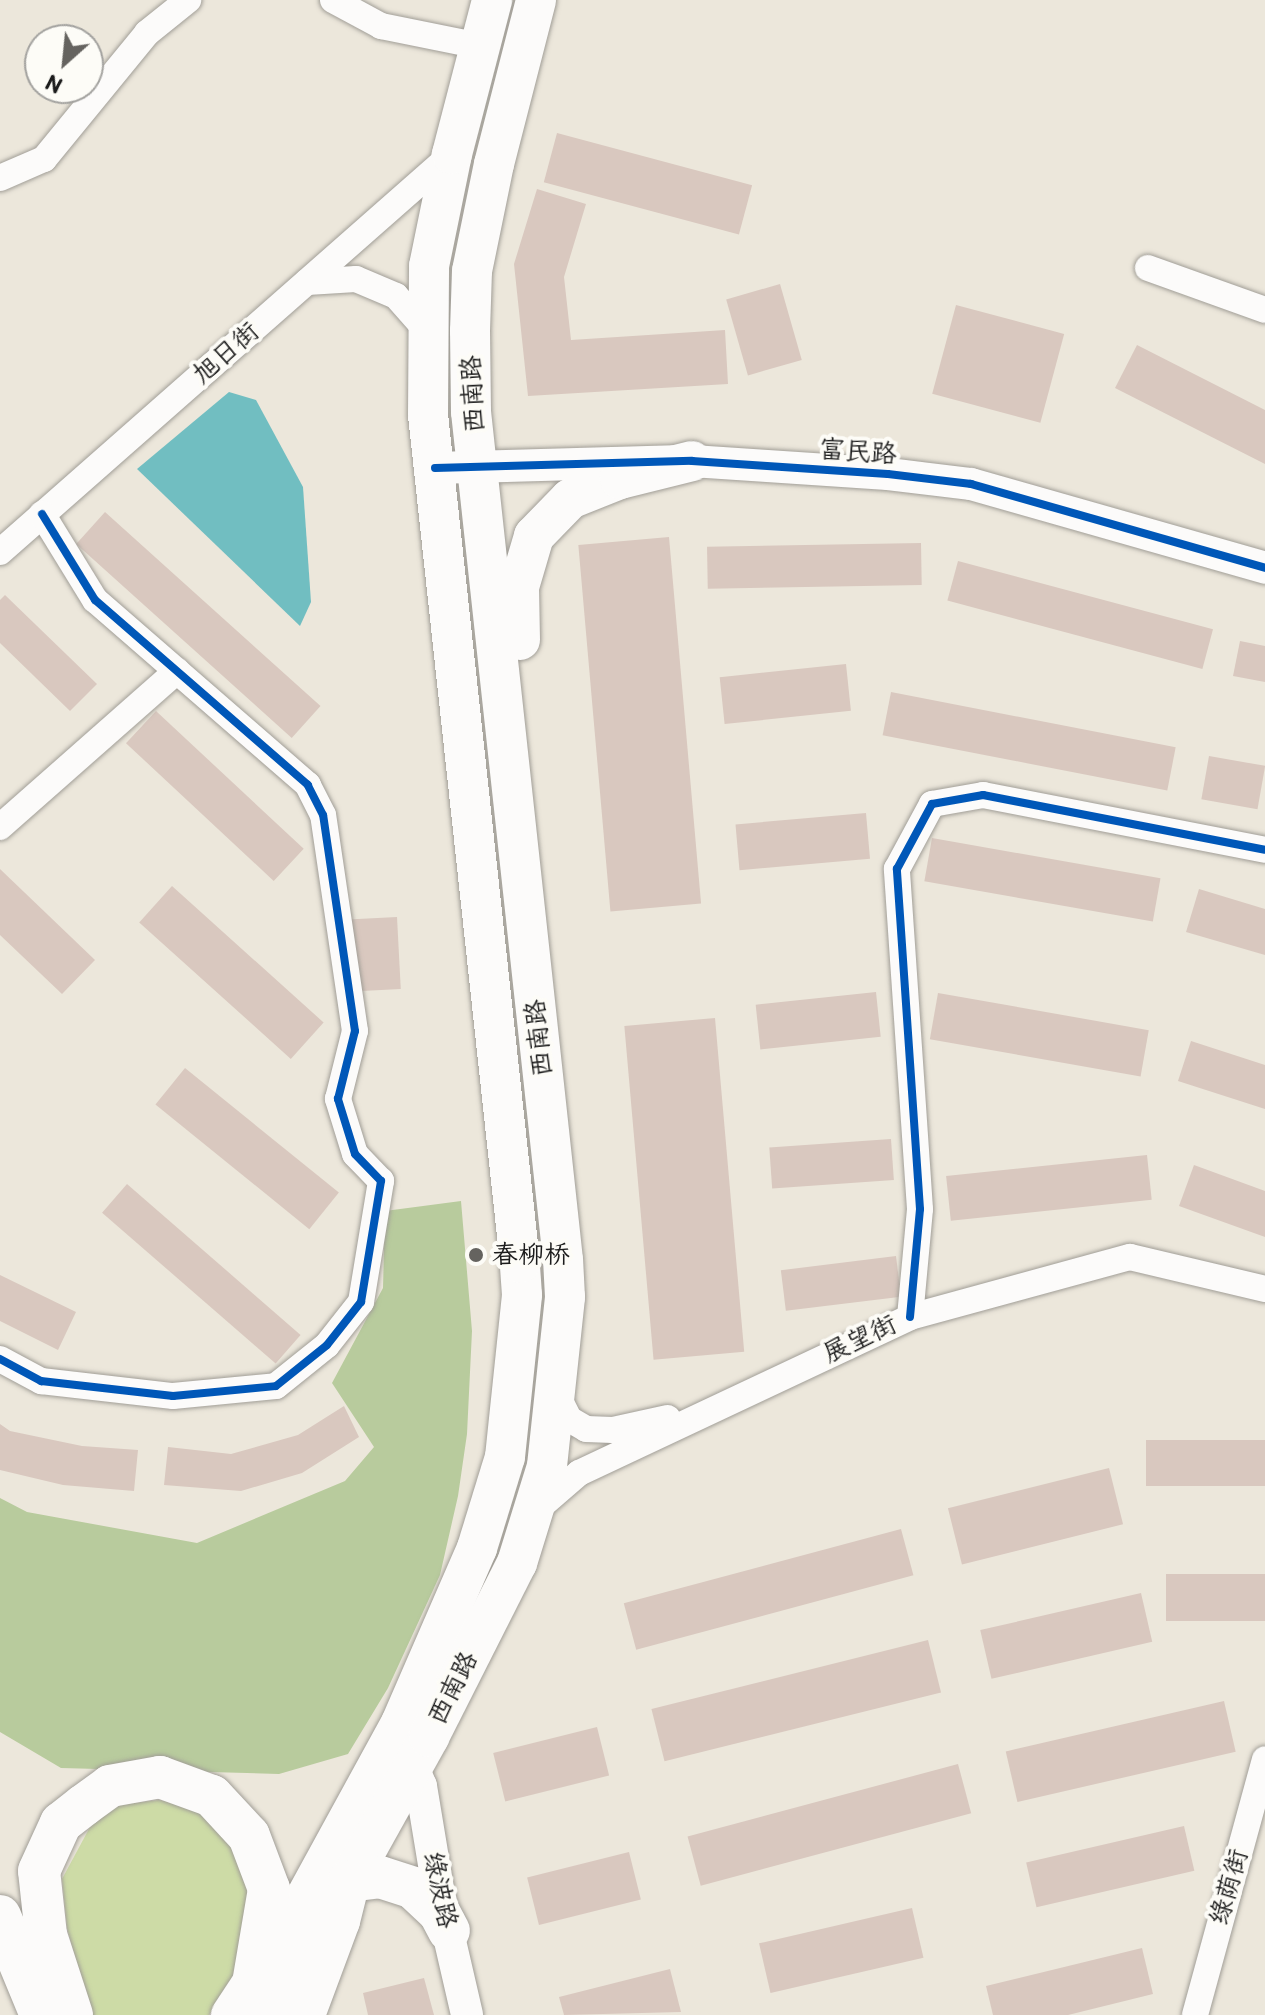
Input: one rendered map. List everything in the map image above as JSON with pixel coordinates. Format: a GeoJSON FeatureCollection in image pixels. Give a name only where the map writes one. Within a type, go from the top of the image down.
{"type":"FeatureCollection","features":[{"type":"Feature","properties":{"kind":"highway"},"geometry":{"type":"LineString","coordinates":[[72,2015],[46,1935],[39,1871],[61,1823],[110,1786],[160,1777],[212,1796],[249,1836],[269,1889],[249,2005]]}},
{"type":"Feature","properties":{"kind":"highway"},"geometry":{"type":"LineString","coordinates":[[304,2015],[339,1921],[349,1881],[380,1877],[413,1888],[439,1912],[449,1931]]}},
{"type":"Feature","properties":{"kind":"highway"},"geometry":{"type":"LineString","coordinates":[[0,1918],[29,2015]]}},
{"type":"Feature","properties":{"kind":"highway"},"geometry":{"type":"LineString","coordinates":[[0,1918],[41,2015]]}},
{"type":"Feature","properties":{"kind":"main road","name":"西南路"},"geometry":{"type":"LineString","coordinates":[[249,2005],[401,1723],[477,1548],[505,1457],[522,1295],[520,1263],[428,415],[427,331],[429,266],[452,154],[492,0]]}},
{"type":"Feature","properties":{"kind":"main road","name":"西南路"},"geometry":{"type":"LineString","coordinates":[[249,2005],[349,1881],[517,1563],[547,1466],[565,1297],[563,1260],[471,412],[472,271],[494,164],[536,0]]}},
{"type":"Feature","properties":{"kind":"main road"},"geometry":{"type":"LineString","coordinates":[[511,775],[522,681],[519,587],[534,536],[570,499],[620,479],[692,461]]}},
{"type":"Feature","properties":{"kind":"street"},"geometry":{"type":"LineString","coordinates":[[0,178],[44,159],[147,33],[188,0]]}},
{"type":"Feature","properties":{"kind":"street"},"geometry":{"type":"LineString","coordinates":[[333,0],[381,26],[480,46]]}},
{"type":"Feature","properties":{"kind":"street","name":"旭日街"},"geometry":{"type":"LineString","coordinates":[[0,552],[452,154]]}},
{"type":"Feature","properties":{"kind":"street"},"geometry":{"type":"LineString","coordinates":[[1148,268],[1265,310]]}},
{"type":"Feature","properties":{"kind":"street"},"geometry":{"type":"LineString","coordinates":[[307,282],[356,279],[396,296],[427,331]]}},
{"type":"Feature","properties":{"kind":"street","name":"富民路"},"geometry":{"type":"LineString","coordinates":[[435,468],[692,461],[888,474],[971,484],[1265,568]]}},
{"type":"Feature","properties":{"kind":"street"},"geometry":{"type":"LineString","coordinates":[[0,1359],[41,1381],[173,1396],[276,1386],[327,1345],[361,1302],[381,1181],[355,1154],[338,1099],[355,1031],[323,815],[308,785],[95,600],[42,514]]}},
{"type":"Feature","properties":{"kind":"street"},"geometry":{"type":"LineString","coordinates":[[0,827],[177,671]]}},
{"type":"Feature","properties":{"kind":"street"},"geometry":{"type":"LineString","coordinates":[[910,1317],[920,1209],[897,869],[932,804],[983,795],[1265,850]]}},
{"type":"Feature","properties":{"kind":"street","name":"展望街"},"geometry":{"type":"LineString","coordinates":[[532,1514],[579,1473],[910,1317],[1130,1257],[1265,1289]]}},
{"type":"Feature","properties":{"kind":"street"},"geometry":{"type":"LineString","coordinates":[[555,1391],[569,1419],[586,1429],[613,1430],[651,1423],[733,1398]]}},
{"type":"Feature","properties":{"kind":"street","name":"绿荫街"},"geometry":{"type":"LineString","coordinates":[[1195,2015],[1265,1759]]}},
{"type":"Feature","properties":{"kind":"street","name":"绿波路"},"geometry":{"type":"LineString","coordinates":[[412,1765],[421,1786],[467,2015]]}},
{"type":"Feature","properties":{"kind":"green space"},"geometry":{"type":"Polygon","coordinates":[[[461,1201],[472,1331],[467,1434],[458,1496],[440,1575],[388,1688],[348,1754],[279,1774],[61,1768],[0,1732],[0,1498],[27,1512],[197,1543],[345,1481],[374,1447],[332,1383],[383,1288],[385,1211],[461,1201]]]}},
{"type":"Feature","properties":{"kind":"green space"},"geometry":{"type":"Polygon","coordinates":[[[159,1800],[196,1807],[229,1835],[257,1918],[230,1986],[209,2015],[90,2015],[67,1928],[62,1879],[90,1827],[115,1805],[159,1800]]]}},
{"type":"Feature","properties":{"kind":"water"},"geometry":{"type":"Polygon","coordinates":[[[229,392],[256,400],[303,487],[311,602],[300,626],[137,469],[229,392]]]}},
{"type":"Feature","properties":{"kind":"building"},"geometry":{"type":"Polygon","coordinates":[[[557,133],[752,185],[739,235],[544,182],[557,133]]]}},
{"type":"Feature","properties":{"kind":"building"},"geometry":{"type":"Polygon","coordinates":[[[537,189],[586,204],[564,277],[571,340],[725,330],[728,384],[528,396],[514,264],[537,189]]]}},
{"type":"Feature","properties":{"kind":"building"},"geometry":{"type":"Polygon","coordinates":[[[780,284],[802,360],[748,375],[726,299],[780,284]]]}},
{"type":"Feature","properties":{"kind":"building"},"geometry":{"type":"Polygon","coordinates":[[[956,305],[1064,334],[1040,423],[932,394],[956,305]]]}},
{"type":"Feature","properties":{"kind":"building"},"geometry":{"type":"Polygon","coordinates":[[[1137,345],[1265,410],[1265,464],[1115,388],[1137,345]]]}},
{"type":"Feature","properties":{"kind":"building"},"geometry":{"type":"Polygon","coordinates":[[[105,512],[321,706],[292,738],[76,544],[105,512]]]}},
{"type":"Feature","properties":{"kind":"building"},"geometry":{"type":"Polygon","coordinates":[[[669,537],[701,904],[610,912],[578,545],[669,537]]]}},
{"type":"Feature","properties":{"kind":"building"},"geometry":{"type":"Polygon","coordinates":[[[921,543],[922,585],[708,589],[707,547],[921,543]]]}},
{"type":"Feature","properties":{"kind":"building"},"geometry":{"type":"Polygon","coordinates":[[[958,561],[1213,629],[1202,669],[947,601],[958,561]]]}},
{"type":"Feature","properties":{"kind":"building"},"geometry":{"type":"Polygon","coordinates":[[[5,595],[97,684],[70,711],[0,643],[0,600],[5,595]]]}},
{"type":"Feature","properties":{"kind":"building"},"geometry":{"type":"Polygon","coordinates":[[[1240,641],[1265,646],[1265,682],[1233,676],[1240,641]]]}},
{"type":"Feature","properties":{"kind":"building"},"geometry":{"type":"Polygon","coordinates":[[[846,664],[851,711],[725,724],[720,677],[846,664]]]}},
{"type":"Feature","properties":{"kind":"building"},"geometry":{"type":"Polygon","coordinates":[[[891,692],[1176,747],[1167,791],[883,735],[891,692]]]}},
{"type":"Feature","properties":{"kind":"building"},"geometry":{"type":"Polygon","coordinates":[[[156,711],[304,849],[274,881],[126,743],[156,711]]]}},
{"type":"Feature","properties":{"kind":"building"},"geometry":{"type":"Polygon","coordinates":[[[1209,756],[1265,766],[1257,809],[1201,799],[1209,756]]]}},
{"type":"Feature","properties":{"kind":"building"},"geometry":{"type":"Polygon","coordinates":[[[866,813],[870,859],[740,870],[735,824],[866,813]]]}},
{"type":"Feature","properties":{"kind":"building"},"geometry":{"type":"Polygon","coordinates":[[[932,838],[1160,878],[1153,922],[924,881],[932,838]]]}},
{"type":"Feature","properties":{"kind":"building"},"geometry":{"type":"Polygon","coordinates":[[[0,869],[95,960],[62,994],[0,935],[0,869]]]}},
{"type":"Feature","properties":{"kind":"building"},"geometry":{"type":"Polygon","coordinates":[[[172,886],[324,1023],[291,1059],[139,922],[172,886]]]}},
{"type":"Feature","properties":{"kind":"building"},"geometry":{"type":"Polygon","coordinates":[[[1199,889],[1265,909],[1265,955],[1186,932],[1199,889]]]}},
{"type":"Feature","properties":{"kind":"building"},"geometry":{"type":"Polygon","coordinates":[[[397,917],[401,989],[352,991],[348,920],[397,917]]]}},
{"type":"Feature","properties":{"kind":"building"},"geometry":{"type":"Polygon","coordinates":[[[876,992],[881,1037],[760,1049],[756,1005],[876,992]]]}},
{"type":"Feature","properties":{"kind":"building"},"geometry":{"type":"Polygon","coordinates":[[[938,993],[1149,1030],[1141,1076],[930,1039],[938,993]]]}},
{"type":"Feature","properties":{"kind":"building"},"geometry":{"type":"Polygon","coordinates":[[[715,1018],[744,1352],[654,1360],[624,1026],[715,1018]]]}},
{"type":"Feature","properties":{"kind":"building"},"geometry":{"type":"Polygon","coordinates":[[[1191,1041],[1265,1065],[1265,1109],[1178,1081],[1191,1041]]]}},
{"type":"Feature","properties":{"kind":"building"},"geometry":{"type":"Polygon","coordinates":[[[185,1068],[339,1193],[309,1229],[155,1105],[185,1068]]]}},
{"type":"Feature","properties":{"kind":"building"},"geometry":{"type":"Polygon","coordinates":[[[891,1139],[894,1180],[772,1188],[769,1148],[891,1139]]]}},
{"type":"Feature","properties":{"kind":"building"},"geometry":{"type":"Polygon","coordinates":[[[1147,1155],[1152,1200],[951,1221],[946,1176],[1147,1155]]]}},
{"type":"Feature","properties":{"kind":"building"},"geometry":{"type":"Polygon","coordinates":[[[1194,1165],[1265,1191],[1265,1237],[1179,1206],[1194,1165]]]}},
{"type":"Feature","properties":{"kind":"building"},"geometry":{"type":"Polygon","coordinates":[[[127,1184],[301,1335],[276,1364],[102,1213],[127,1184]]]}},
{"type":"Feature","properties":{"kind":"building"},"geometry":{"type":"Polygon","coordinates":[[[896,1256],[901,1297],[786,1311],[781,1270],[896,1256]]]}},
{"type":"Feature","properties":{"kind":"building"},"geometry":{"type":"Polygon","coordinates":[[[0,1275],[76,1312],[58,1350],[0,1321],[0,1275]]]}},
{"type":"Feature","properties":{"kind":"building"},"geometry":{"type":"Polygon","coordinates":[[[344,1406],[359,1437],[302,1473],[241,1491],[164,1485],[168,1447],[231,1454],[298,1435],[344,1406]]]}},
{"type":"Feature","properties":{"kind":"building"},"geometry":{"type":"Polygon","coordinates":[[[0,1424],[10,1431],[82,1446],[138,1450],[134,1491],[63,1485],[0,1470],[0,1424]]]}},
{"type":"Feature","properties":{"kind":"building"},"geometry":{"type":"Polygon","coordinates":[[[1146,1440],[1265,1440],[1265,1486],[1146,1486],[1146,1440]]]}},
{"type":"Feature","properties":{"kind":"building"},"geometry":{"type":"Polygon","coordinates":[[[1109,1468],[1123,1524],[962,1564],[948,1508],[1109,1468]]]}},
{"type":"Feature","properties":{"kind":"building"},"geometry":{"type":"Polygon","coordinates":[[[901,1529],[913,1575],[636,1650],[624,1603],[901,1529]]]}},
{"type":"Feature","properties":{"kind":"building"},"geometry":{"type":"Polygon","coordinates":[[[1166,1574],[1265,1574],[1265,1621],[1166,1621],[1166,1574]]]}},
{"type":"Feature","properties":{"kind":"building"},"geometry":{"type":"Polygon","coordinates":[[[1141,1593],[1152,1642],[991,1679],[980,1630],[1141,1593]]]}},
{"type":"Feature","properties":{"kind":"building"},"geometry":{"type":"Polygon","coordinates":[[[928,1640],[941,1692],[665,1761],[651,1709],[928,1640]]]}},
{"type":"Feature","properties":{"kind":"building"},"geometry":{"type":"Polygon","coordinates":[[[1224,1701],[1236,1752],[1017,1802],[1006,1751],[1224,1701]]]}},
{"type":"Feature","properties":{"kind":"building"},"geometry":{"type":"Polygon","coordinates":[[[597,1727],[609,1776],[505,1801],[493,1753],[597,1727]]]}},
{"type":"Feature","properties":{"kind":"building"},"geometry":{"type":"Polygon","coordinates":[[[958,1764],[971,1813],[701,1886],[688,1836],[958,1764]]]}},
{"type":"Feature","properties":{"kind":"building"},"geometry":{"type":"Polygon","coordinates":[[[1184,1826],[1194,1871],[1036,1907],[1026,1862],[1184,1826]]]}},
{"type":"Feature","properties":{"kind":"building"},"geometry":{"type":"Polygon","coordinates":[[[629,1852],[641,1900],[539,1925],[527,1877],[629,1852]]]}},
{"type":"Feature","properties":{"kind":"building"},"geometry":{"type":"Polygon","coordinates":[[[912,1908],[923,1958],[770,1993],[759,1943],[912,1908]]]}},
{"type":"Feature","properties":{"kind":"building"},"geometry":{"type":"Polygon","coordinates":[[[1142,1948],[1153,1994],[1068,2015],[993,2015],[986,1986],[1142,1948]]]}},
{"type":"Feature","properties":{"kind":"building"},"geometry":{"type":"Polygon","coordinates":[[[670,1969],[681,2012],[564,2015],[559,1997],[670,1969]]]}},
{"type":"Feature","properties":{"kind":"building"},"geometry":{"type":"Polygon","coordinates":[[[424,1978],[434,2015],[368,2015],[363,1993],[424,1978]]]}},
{"type":"Feature","properties":{"kind":"cycle path"},"geometry":{"type":"LineString","coordinates":[[435,468],[692,461],[888,474],[971,484],[1265,568]]}},
{"type":"Feature","properties":{"kind":"cycle path"},"geometry":{"type":"LineString","coordinates":[[0,1359],[41,1381],[173,1396],[276,1386],[327,1345],[361,1302],[381,1181],[355,1154],[338,1099],[355,1031],[323,815],[308,785],[95,600],[42,514]]}},
{"type":"Feature","properties":{"kind":"cycle path"},"geometry":{"type":"LineString","coordinates":[[910,1317],[920,1209],[897,869],[932,804],[983,795],[1265,850]]}},
{"type":"Feature","properties":{"kind":"place","name":"春柳桥"},"geometry":{"type":"Point","coordinates":[476,1255]}}]}
